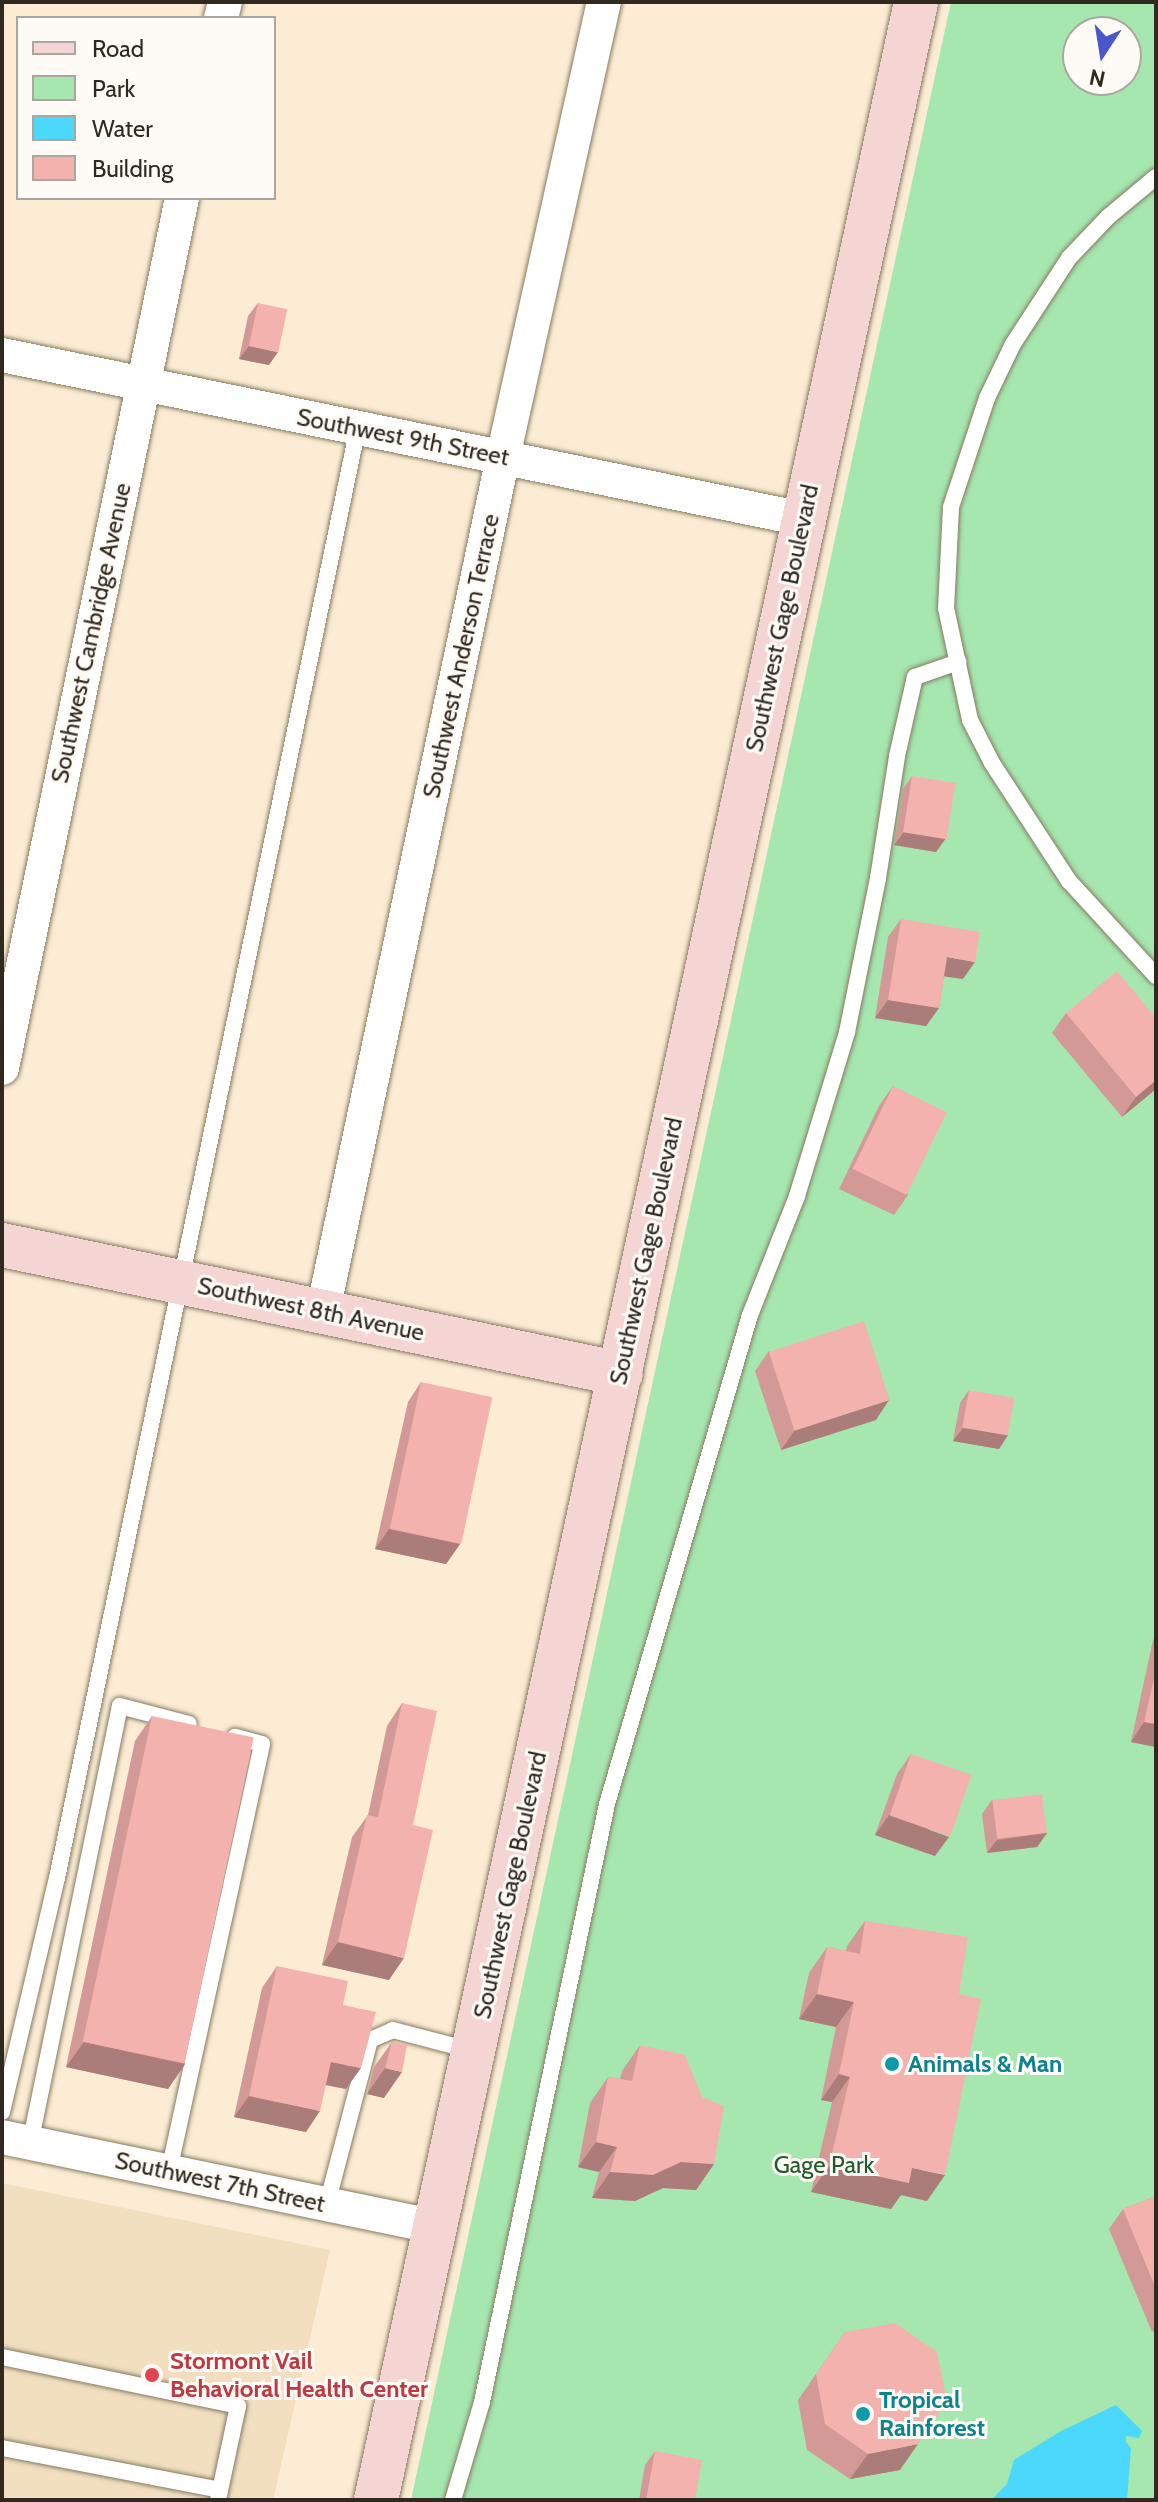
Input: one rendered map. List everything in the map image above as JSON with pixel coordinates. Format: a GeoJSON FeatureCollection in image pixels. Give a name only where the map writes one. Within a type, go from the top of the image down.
{"type":"FeatureCollection","features":[{"type":"Feature","properties":{"kind":"main road","name":"Southwest Gage Boulevard"},"geometry":{"type":"LineString","coordinates":[[376,2500],[438,2227],[916,2]]}},
{"type":"Feature","properties":{"kind":"main road","name":"Southwest 8th Avenue"},"geometry":{"type":"LineString","coordinates":[[2,1245],[621,1374]]}},
{"type":"Feature","properties":{"kind":"street","name":"Southwest Anderson Terrace"},"geometry":{"type":"LineString","coordinates":[[323,1311],[503,457],[604,2]]}},
{"type":"Feature","properties":{"kind":"street","name":"Southwest Cambridge Avenue"},"geometry":{"type":"LineString","coordinates":[[2,1068],[182,200]]}},
{"type":"Feature","properties":{"kind":"street","name":"Southwest 9th Street"},"geometry":{"type":"LineString","coordinates":[[2,355],[803,519]]}},
{"type":"Feature","properties":{"kind":"street","name":"Southwest 7th Street"},"geometry":{"type":"LineString","coordinates":[[16,2141],[438,2227]]}},
{"type":"Feature","properties":{"kind":"lane"},"geometry":{"type":"LineString","coordinates":[[1156,177],[1108,217],[1069,258],[1013,344],[987,398],[965,458],[950,519],[946,608],[970,720],[1015,803],[1069,881],[1156,976]]}},
{"type":"Feature","properties":{"kind":"lane"},"geometry":{"type":"LineString","coordinates":[[2,2112],[57,1878],[358,427]]}},
{"type":"Feature","properties":{"kind":"lane"},"geometry":{"type":"LineString","coordinates":[[453,2500],[482,2402],[607,1804],[750,1315],[797,1196],[847,1032],[878,878],[897,756],[915,677],[958,662]]}},
{"type":"Feature","properties":{"kind":"lane"},"geometry":{"type":"LineString","coordinates":[[16,2141],[120,1706],[262,1744],[169,2171]]}},
{"type":"Feature","properties":{"kind":"lane"},"geometry":{"type":"LineString","coordinates":[[327,2204],[370,2040],[393,2030],[475,2051]]}},
{"type":"Feature","properties":{"kind":"lane"},"geometry":{"type":"LineString","coordinates":[[2,2357],[238,2406],[219,2495],[2,2448]]}},
{"type":"Feature","properties":{"kind":"shaded area","name":"Stormont Vail Behavioral Health Center"},"geometry":{"type":"Polygon","coordinates":[[[2,2183],[330,2250],[273,2500],[2,2500],[2,2183]]]}},
{"type":"Feature","properties":{"kind":"green space","name":"Gage Park"},"geometry":{"type":"Polygon","coordinates":[[[951,2],[1156,2],[1156,2500],[411,2500],[951,2]]]}},
{"type":"Feature","properties":{"kind":"water"},"geometry":{"type":"Polygon","coordinates":[[[1116,2405],[1142,2431],[1139,2438],[1126,2436],[1131,2448],[1127,2500],[991,2500],[1007,2484],[1014,2460],[1061,2431],[1116,2405]]]}},
{"type":"Feature","properties":{"kind":"building"},"geometry":{"type":"Polygon","coordinates":[[[258,303],[287,309],[278,352],[249,346],[258,303]]]}},
{"type":"Feature","properties":{"kind":"building"},"geometry":{"type":"Polygon","coordinates":[[[912,776],[955,783],[947,839],[903,832],[912,776]]]}},
{"type":"Feature","properties":{"kind":"building"},"geometry":{"type":"Polygon","coordinates":[[[901,919],[980,932],[975,962],[947,957],[939,1008],[888,1000],[901,919]]]}},
{"type":"Feature","properties":{"kind":"building"},"geometry":{"type":"Polygon","coordinates":[[[1117,971],[1156,1018],[1156,1080],[1136,1097],[1066,1013],[1117,971]]]}},
{"type":"Feature","properties":{"kind":"building"},"geometry":{"type":"Polygon","coordinates":[[[893,1086],[947,1112],[907,1195],[853,1169],[893,1086]]]}},
{"type":"Feature","properties":{"kind":"building"},"geometry":{"type":"Polygon","coordinates":[[[864,1321],[890,1400],[795,1431],[769,1352],[864,1321]]]}},
{"type":"Feature","properties":{"kind":"building"},"geometry":{"type":"Polygon","coordinates":[[[421,1382],[492,1397],[461,1544],[390,1529],[421,1382]]]}},
{"type":"Feature","properties":{"kind":"building"},"geometry":{"type":"Polygon","coordinates":[[[969,1390],[1014,1398],[1008,1435],[962,1427],[969,1390]]]}},
{"type":"Feature","properties":{"kind":"building"},"geometry":{"type":"Polygon","coordinates":[[[1156,1670],[1156,1724],[1144,1722],[1156,1670]]]}},
{"type":"Feature","properties":{"kind":"building"},"geometry":{"type":"Polygon","coordinates":[[[402,1703],[437,1711],[413,1825],[433,1830],[404,1958],[338,1942],[367,1815],[378,1817],[402,1703]]]}},
{"type":"Feature","properties":{"kind":"building"},"geometry":{"type":"Polygon","coordinates":[[[152,1716],[254,1738],[184,2063],[83,2042],[152,1716]]]}},
{"type":"Feature","properties":{"kind":"building"},"geometry":{"type":"Polygon","coordinates":[[[911,1754],[972,1775],[950,1836],[890,1815],[911,1754]]]}},
{"type":"Feature","properties":{"kind":"building"},"geometry":{"type":"Polygon","coordinates":[[[1042,1794],[1047,1833],[997,1839],[992,1800],[1042,1794]]]}},
{"type":"Feature","properties":{"kind":"building","name":"Animals & Man"},"geometry":{"type":"Polygon","coordinates":[[[865,1921],[968,1937],[959,1994],[981,1999],[945,2175],[912,2168],[909,2183],[829,2166],[850,2077],[839,2074],[854,2002],[817,1994],[827,1947],[860,1954],[865,1921]]]}},
{"type":"Feature","properties":{"kind":"building"},"geometry":{"type":"Polygon","coordinates":[[[277,1966],[348,1981],[343,2005],[376,2012],[361,2068],[331,2062],[320,2111],[249,2096],[277,1966]]]}},
{"type":"Feature","properties":{"kind":"building"},"geometry":{"type":"Polygon","coordinates":[[[392,2042],[407,2045],[402,2072],[385,2068],[392,2042]]]}},
{"type":"Feature","properties":{"kind":"building"},"geometry":{"type":"Polygon","coordinates":[[[640,2045],[685,2055],[702,2097],[724,2106],[714,2164],[681,2162],[653,2175],[610,2172],[617,2147],[596,2142],[608,2077],[632,2081],[640,2045]]]}},
{"type":"Feature","properties":{"kind":"building"},"geometry":{"type":"Polygon","coordinates":[[[1156,2196],[1156,2289],[1123,2209],[1156,2196]]]}},
{"type":"Feature","properties":{"kind":"building","name":"Tropical Rainforest"},"geometry":{"type":"Polygon","coordinates":[[[895,2323],[937,2352],[947,2402],[918,2444],[868,2454],[825,2424],[816,2374],[845,2332],[895,2323]]]}},
{"type":"Feature","properties":{"kind":"building"},"geometry":{"type":"Polygon","coordinates":[[[655,2451],[702,2460],[695,2500],[646,2500],[655,2451]]]}},
{"type":"Feature","properties":{"kind":"place","name":"Animals & Man"},"geometry":{"type":"Point","coordinates":[892,2064]}},
{"type":"Feature","properties":{"kind":"place","name":"Stormont Vail Behavioral Health Center"},"geometry":{"type":"Point","coordinates":[152,2375]}},
{"type":"Feature","properties":{"kind":"place","name":"Tropical Rainforest"},"geometry":{"type":"Point","coordinates":[863,2414]}}]}
